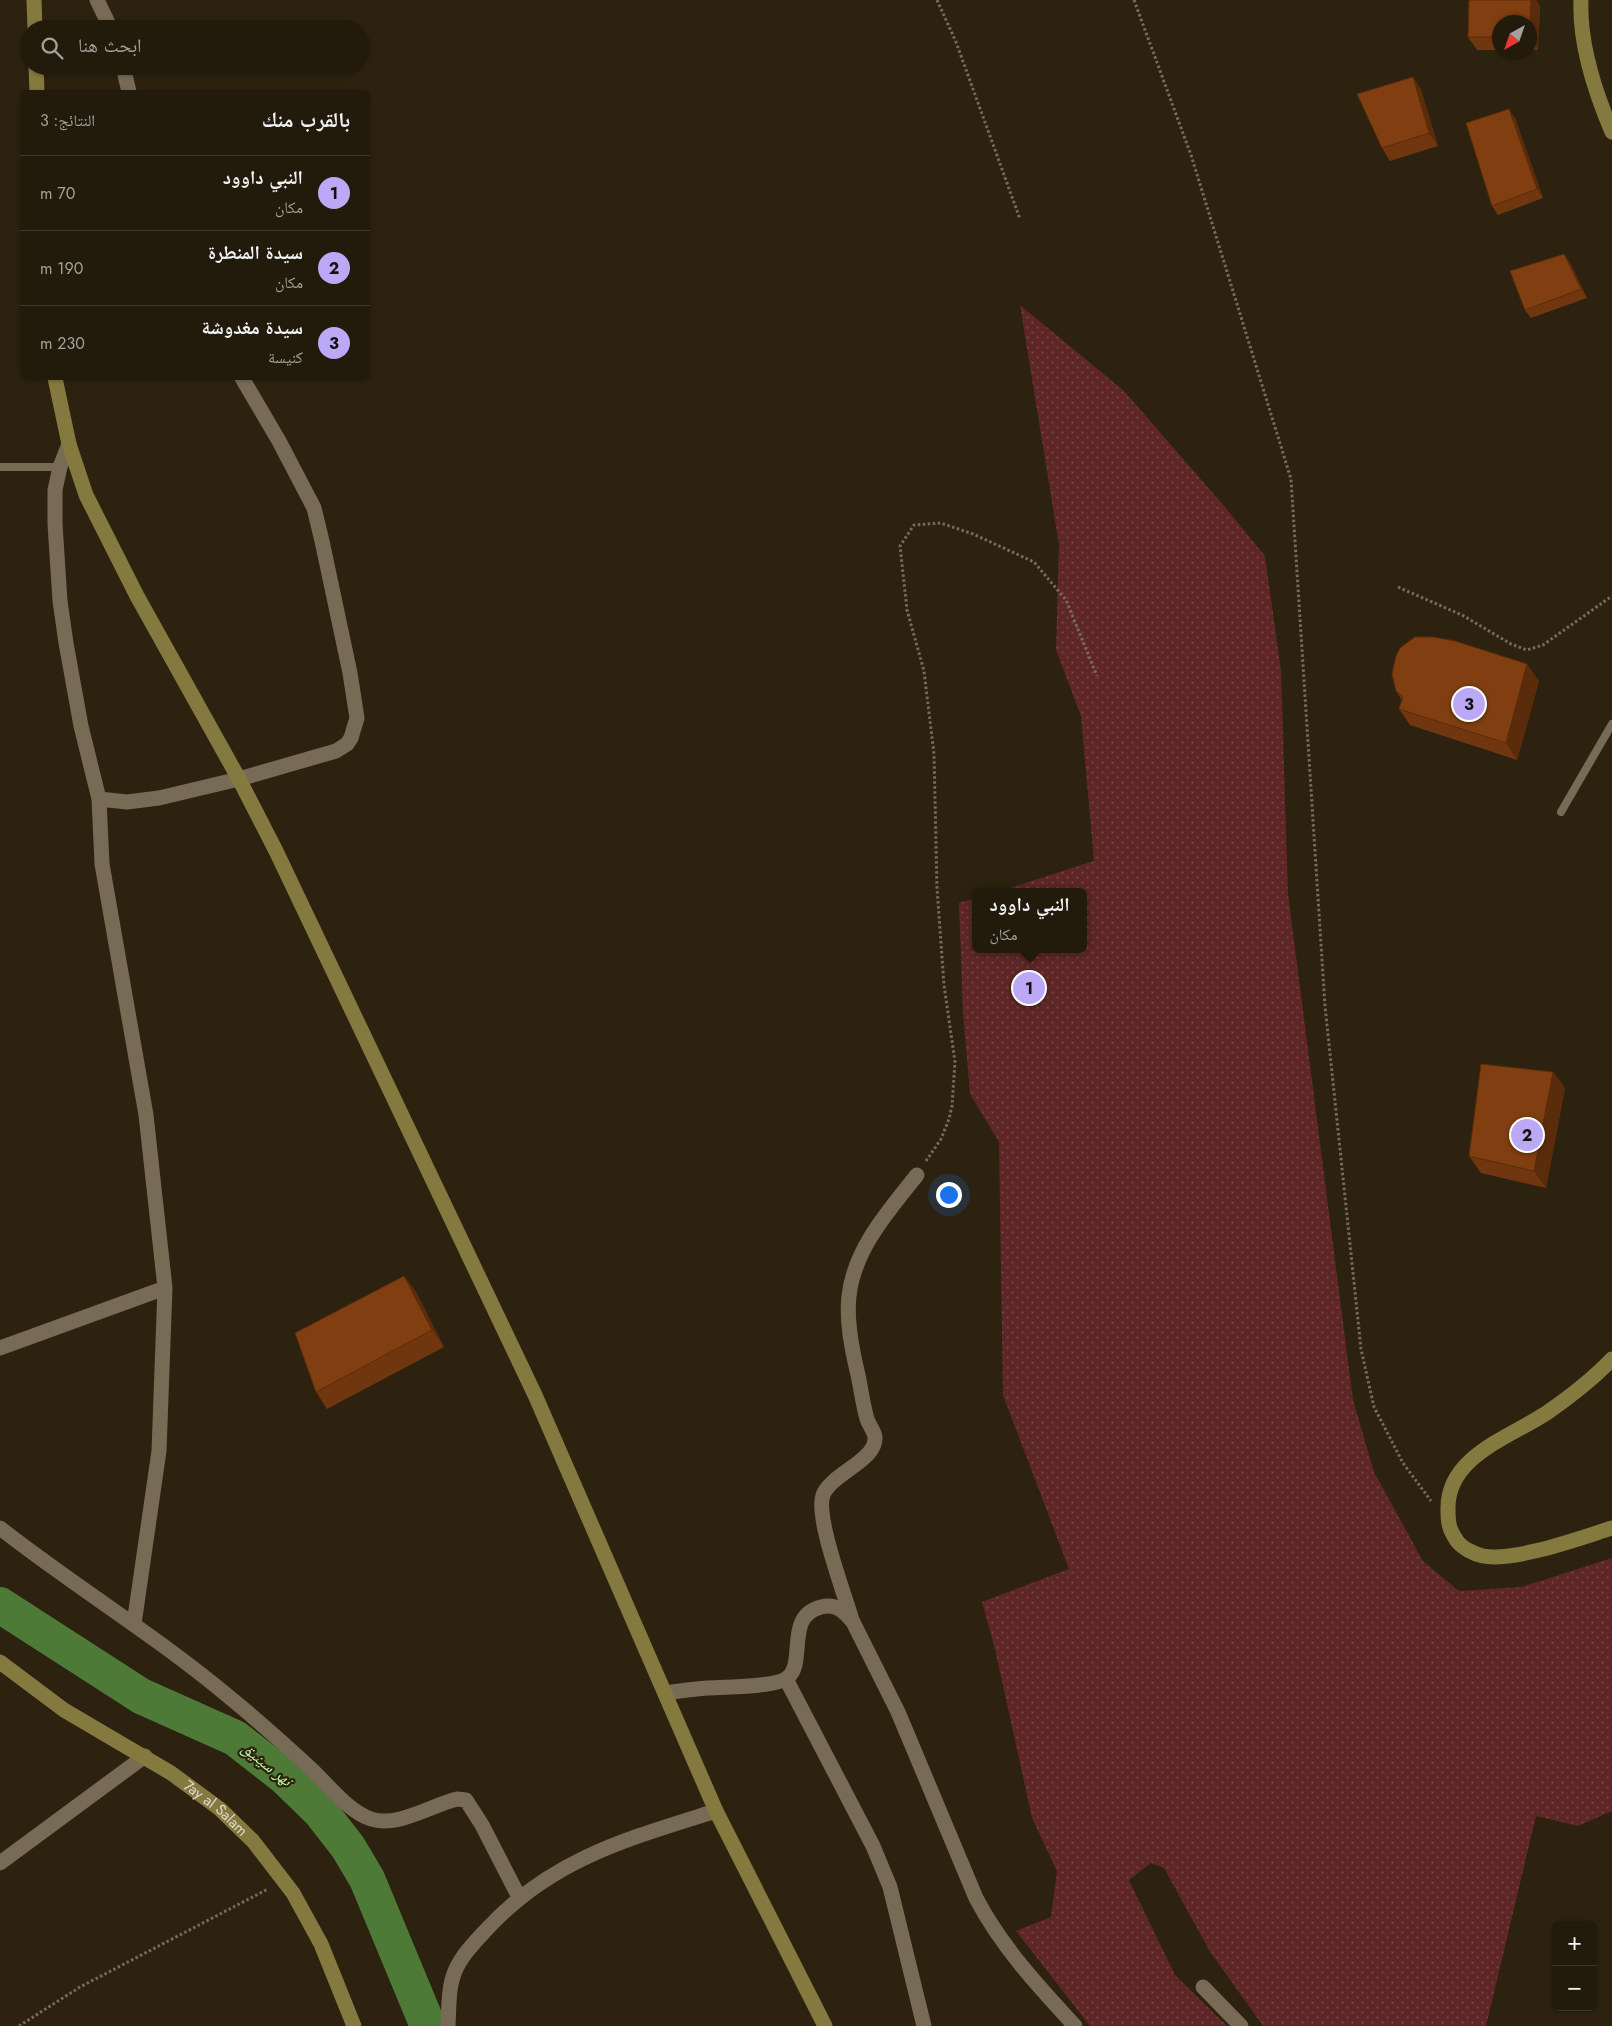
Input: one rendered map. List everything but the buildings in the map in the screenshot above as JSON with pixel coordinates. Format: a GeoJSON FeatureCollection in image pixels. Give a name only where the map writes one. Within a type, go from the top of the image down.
{"type":"FeatureCollection","features":[{"type":"Feature","properties":{"kind":"street"},"geometry":{"type":"LineString","coordinates":[[34,0],[35,20]]}},
{"type":"Feature","properties":{"kind":"street"},"geometry":{"type":"LineString","coordinates":[[96,0],[106,20]]}},
{"type":"Feature","properties":{"kind":"street"},"geometry":{"type":"LineString","coordinates":[[1581,0],[1580,14],[1587,52],[1599,101],[1612,132]]}},
{"type":"Feature","properties":{"kind":"street"},"geometry":{"type":"LineString","coordinates":[[36,75],[37,90]]}},
{"type":"Feature","properties":{"kind":"street"},"geometry":{"type":"LineString","coordinates":[[125,75],[129,90]]}},
{"type":"Feature","properties":{"kind":"street"},"geometry":{"type":"LineString","coordinates":[[55,380],[69,444],[86,495],[113,549],[239,779],[276,851],[535,1395],[716,1810],[825,2026]]}},
{"type":"Feature","properties":{"kind":"street"},"geometry":{"type":"LineString","coordinates":[[99,799],[126,802],[159,798],[239,779],[336,751],[347,744],[351,738],[357,718],[350,672],[314,508],[279,441],[243,380]]}},
{"type":"Feature","properties":{"kind":"street"},"geometry":{"type":"LineString","coordinates":[[69,444],[60,467],[55,490],[60,601],[81,726],[99,799],[102,864],[146,1115],[165,1288],[159,1451],[134,1624]]}},
{"type":"Feature","properties":{"kind":"street"},"geometry":{"type":"LineString","coordinates":[[917,1175],[875,1231],[860,1258],[849,1296],[850,1326],[857,1374],[867,1419],[875,1437],[873,1446],[866,1455],[828,1487],[823,1496],[822,1505],[828,1540],[853,1622],[898,1712],[970,1884],[988,1921],[1027,1972],[1075,2026]]}},
{"type":"Feature","properties":{"kind":"street"},"geometry":{"type":"LineString","coordinates":[[0,1348],[165,1288]]}},
{"type":"Feature","properties":{"kind":"street"},"geometry":{"type":"LineString","coordinates":[[1612,1359],[1597,1375],[1547,1412],[1475,1457],[1462,1469],[1453,1482],[1448,1496],[1448,1525],[1459,1543],[1470,1551],[1483,1556],[1500,1556],[1524,1552],[1612,1528]]}},
{"type":"Feature","properties":{"kind":"street"},"geometry":{"type":"LineString","coordinates":[[0,1528],[134,1624],[228,1695],[308,1766],[349,1806],[361,1814],[383,1822],[397,1820],[457,1798],[466,1800],[477,1816],[519,1897]]}},
{"type":"Feature","properties":{"kind":"street"},"geometry":{"type":"LineString","coordinates":[[665,1692],[786,1680],[791,1674],[801,1623],[806,1615],[815,1608],[837,1607],[845,1612],[853,1622]]}},
{"type":"Feature","properties":{"kind":"street","name":"7ay al Salam"},"geometry":{"type":"LineString","coordinates":[[0,1662],[64,1710],[145,1756],[220,1809],[253,1840],[293,1893],[321,1944],[354,2026]]}},
{"type":"Feature","properties":{"kind":"street"},"geometry":{"type":"LineString","coordinates":[[786,1680],[873,1846],[890,1887],[924,2026]]}},
{"type":"Feature","properties":{"kind":"street"},"geometry":{"type":"LineString","coordinates":[[0,1863],[145,1756]]}},
{"type":"Feature","properties":{"kind":"street"},"geometry":{"type":"LineString","coordinates":[[448,2026],[452,1980],[458,1964],[470,1947],[519,1897],[555,1873],[615,1843],[716,1810]]}},
{"type":"Feature","properties":{"kind":"street"},"geometry":{"type":"LineString","coordinates":[[1203,1986],[1241,2026]]}},
{"type":"Feature","properties":{"kind":"lane"},"geometry":{"type":"LineString","coordinates":[[0,467],[60,467]]}},
{"type":"Feature","properties":{"kind":"lane"},"geometry":{"type":"LineString","coordinates":[[1561,812],[1612,724]]}},
{"type":"Feature","properties":{"kind":"path"},"geometry":{"type":"LineString","coordinates":[[937,0],[956,42],[1020,219]]}},
{"type":"Feature","properties":{"kind":"path"},"geometry":{"type":"LineString","coordinates":[[1134,0],[1190,155],[1290,479],[1325,1006],[1361,1349],[1374,1407],[1403,1464],[1431,1502]]}},
{"type":"Feature","properties":{"kind":"path"},"geometry":{"type":"LineString","coordinates":[[917,1175],[941,1139],[949,1119],[952,1106],[955,1062],[944,985],[937,888],[934,754],[924,671],[907,610],[900,546],[914,526],[941,523],[973,534],[1034,562],[1066,600],[1097,676]]}},
{"type":"Feature","properties":{"kind":"path"},"geometry":{"type":"LineString","coordinates":[[1398,587],[1462,615],[1511,644],[1527,650],[1543,645],[1612,596]]}},
{"type":"Feature","properties":{"kind":"path"},"geometry":{"type":"LineString","coordinates":[[19,2026],[80,1987],[284,1880]]}},
{"type":"Feature","properties":{"kind":"shaded area"},"geometry":{"type":"Polygon","coordinates":[[[1020,305],[1124,391],[1265,556],[1281,671],[1288,894],[1353,1400],[1374,1472],[1423,1561],[1459,1591],[1522,1587],[1612,1558],[1612,1811],[1578,1826],[1536,1816],[1486,2026],[1263,2026],[1209,1950],[1164,1868],[1151,1863],[1129,1880],[1175,1975],[1227,2026],[1090,2026],[1016,1931],[1051,1917],[1057,1871],[1032,1818],[995,1649],[982,1602],[1069,1569],[1003,1395],[999,1142],[970,1094],[963,1012],[959,903],[972,899],[972,953],[1087,953],[1087,888],[1010,888],[1094,861],[1081,716],[1056,650],[1059,545],[1020,305]]]}},
{"type":"Feature","properties":{"kind":"waterway","name":"نهر سينيق"},"geometry":{"type":"LineString","coordinates":[[0,1605],[141,1696],[235,1738],[285,1777],[320,1811],[348,1847],[367,1879],[428,2026]]}},
{"type":"Feature","properties":{"kind":"place","name":"سيدة مغدوشة"},"geometry":{"type":"Point","coordinates":[1469,704]}},
{"type":"Feature","properties":{"kind":"place","name":"النبي داوود"},"geometry":{"type":"Point","coordinates":[1029,988]}},
{"type":"Feature","properties":{"kind":"place","name":"سيدة المنطرة"},"geometry":{"type":"Point","coordinates":[1527,1135]}}]}
